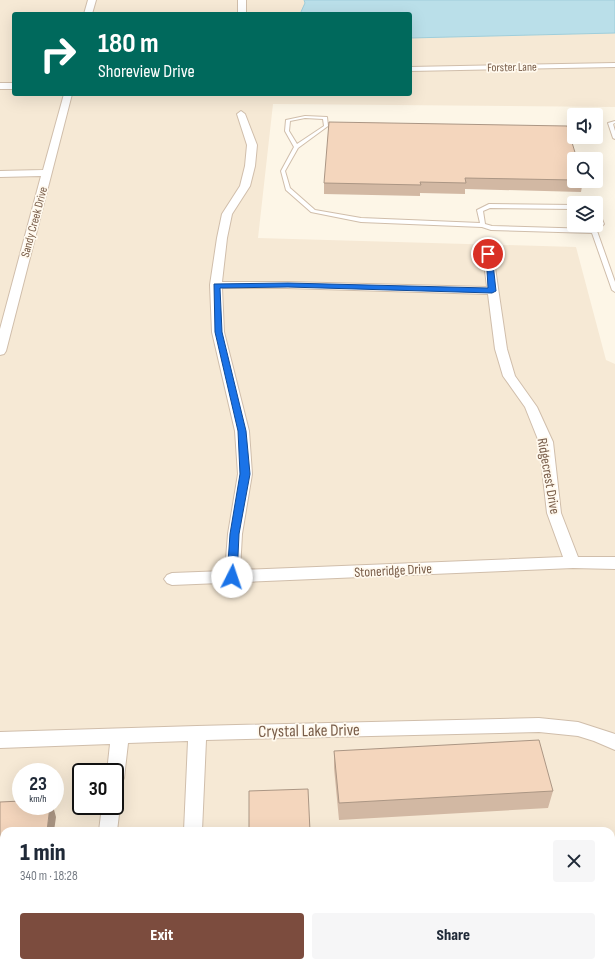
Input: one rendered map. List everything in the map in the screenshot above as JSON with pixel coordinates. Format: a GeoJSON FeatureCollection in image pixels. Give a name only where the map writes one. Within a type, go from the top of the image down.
{"type":"FeatureCollection","features":[{"type":"Feature","properties":{"kind":"street"},"geometry":{"type":"LineString","coordinates":[[89,12],[92,0]]}},
{"type":"Feature","properties":{"kind":"street"},"geometry":{"type":"LineString","coordinates":[[242,0],[242,12]]}},
{"type":"Feature","properties":{"kind":"street","name":"Forster Lane"},"geometry":{"type":"LineString","coordinates":[[412,69],[615,65]]}},
{"type":"Feature","properties":{"kind":"street"},"geometry":{"type":"LineString","coordinates":[[0,86],[12,86]]}},
{"type":"Feature","properties":{"kind":"street","name":"Sandy Creek Drive"},"geometry":{"type":"LineString","coordinates":[[0,351],[67,96]]}},
{"type":"Feature","properties":{"kind":"street"},"geometry":{"type":"LineString","coordinates":[[232,577],[235,534],[245,474],[242,431],[218,332],[216,285],[222,238],[227,214],[245,186],[250,166],[252,145],[241,114]]}},
{"type":"Feature","properties":{"kind":"street"},"geometry":{"type":"LineString","coordinates":[[0,174],[48,173]]}},
{"type":"Feature","properties":{"kind":"street","name":"Ridgecrest Drive"},"geometry":{"type":"LineString","coordinates":[[488,254],[501,349],[509,376],[531,407],[546,442],[554,513],[573,562]]}},
{"type":"Feature","properties":{"kind":"street"},"geometry":{"type":"LineString","coordinates":[[216,285],[288,285],[492,291]]}},
{"type":"Feature","properties":{"kind":"street","name":"Stoneridge Drive"},"geometry":{"type":"LineString","coordinates":[[172,579],[573,562],[615,563]]}},
{"type":"Feature","properties":{"kind":"street","name":"Crystal Lake Drive"},"geometry":{"type":"LineString","coordinates":[[0,740],[539,724],[558,725],[590,732],[615,742]]}},
{"type":"Feature","properties":{"kind":"street"},"geometry":{"type":"LineString","coordinates":[[193,827],[197,733]]}},
{"type":"Feature","properties":{"kind":"street"},"geometry":{"type":"LineString","coordinates":[[117,763],[120,736]]}},
{"type":"Feature","properties":{"kind":"street"},"geometry":{"type":"LineString","coordinates":[[109,827],[111,815]]}},
{"type":"Feature","properties":{"kind":"lane"},"geometry":{"type":"LineString","coordinates":[[296,147],[287,131],[288,120],[305,117],[325,118],[326,126],[296,147],[283,171],[288,189],[313,211],[361,220],[483,225],[500,229],[567,230]]}},
{"type":"Feature","properties":{"kind":"lane"},"geometry":{"type":"LineString","coordinates":[[615,122],[610,123],[615,138]]}},
{"type":"Feature","properties":{"kind":"lane"},"geometry":{"type":"LineString","coordinates":[[483,225],[480,210],[489,206],[567,207]]}},
{"type":"Feature","properties":{"kind":"lane"},"geometry":{"type":"LineString","coordinates":[[594,232],[615,290]]}},
{"type":"Feature","properties":{"kind":"shaded area"},"geometry":{"type":"Polygon","coordinates":[[[0,0],[615,0],[615,107],[273,104],[258,238],[576,247],[606,360],[615,364],[615,827],[0,827],[0,0]]]}},
{"type":"Feature","properties":{"kind":"water"},"geometry":{"type":"Polygon","coordinates":[[[304,0],[615,0],[615,33],[412,38],[412,12],[301,12],[305,3],[304,0]]]}},
{"type":"Feature","properties":{"kind":"building"},"geometry":{"type":"Polygon","coordinates":[[[329,122],[567,126],[567,144],[572,144],[575,152],[567,152],[567,180],[465,178],[466,183],[420,182],[421,185],[324,183],[329,122]]]}},
{"type":"Feature","properties":{"kind":"building"},"geometry":{"type":"Polygon","coordinates":[[[539,740],[553,791],[339,803],[334,751],[539,740]]]}},
{"type":"Feature","properties":{"kind":"building"},"geometry":{"type":"Polygon","coordinates":[[[308,789],[310,827],[249,827],[249,791],[308,789]]]}},
{"type":"Feature","properties":{"kind":"building"},"geometry":{"type":"Polygon","coordinates":[[[12,801],[12,815],[49,815],[47,827],[0,827],[0,802],[12,801]]]}},
{"type":"Feature","properties":{"kind":"route"},"geometry":{"type":"LineString","coordinates":[[232,577],[235,534],[245,474],[242,431],[218,332],[216,285],[384,287],[492,291],[488,254]]}}]}
